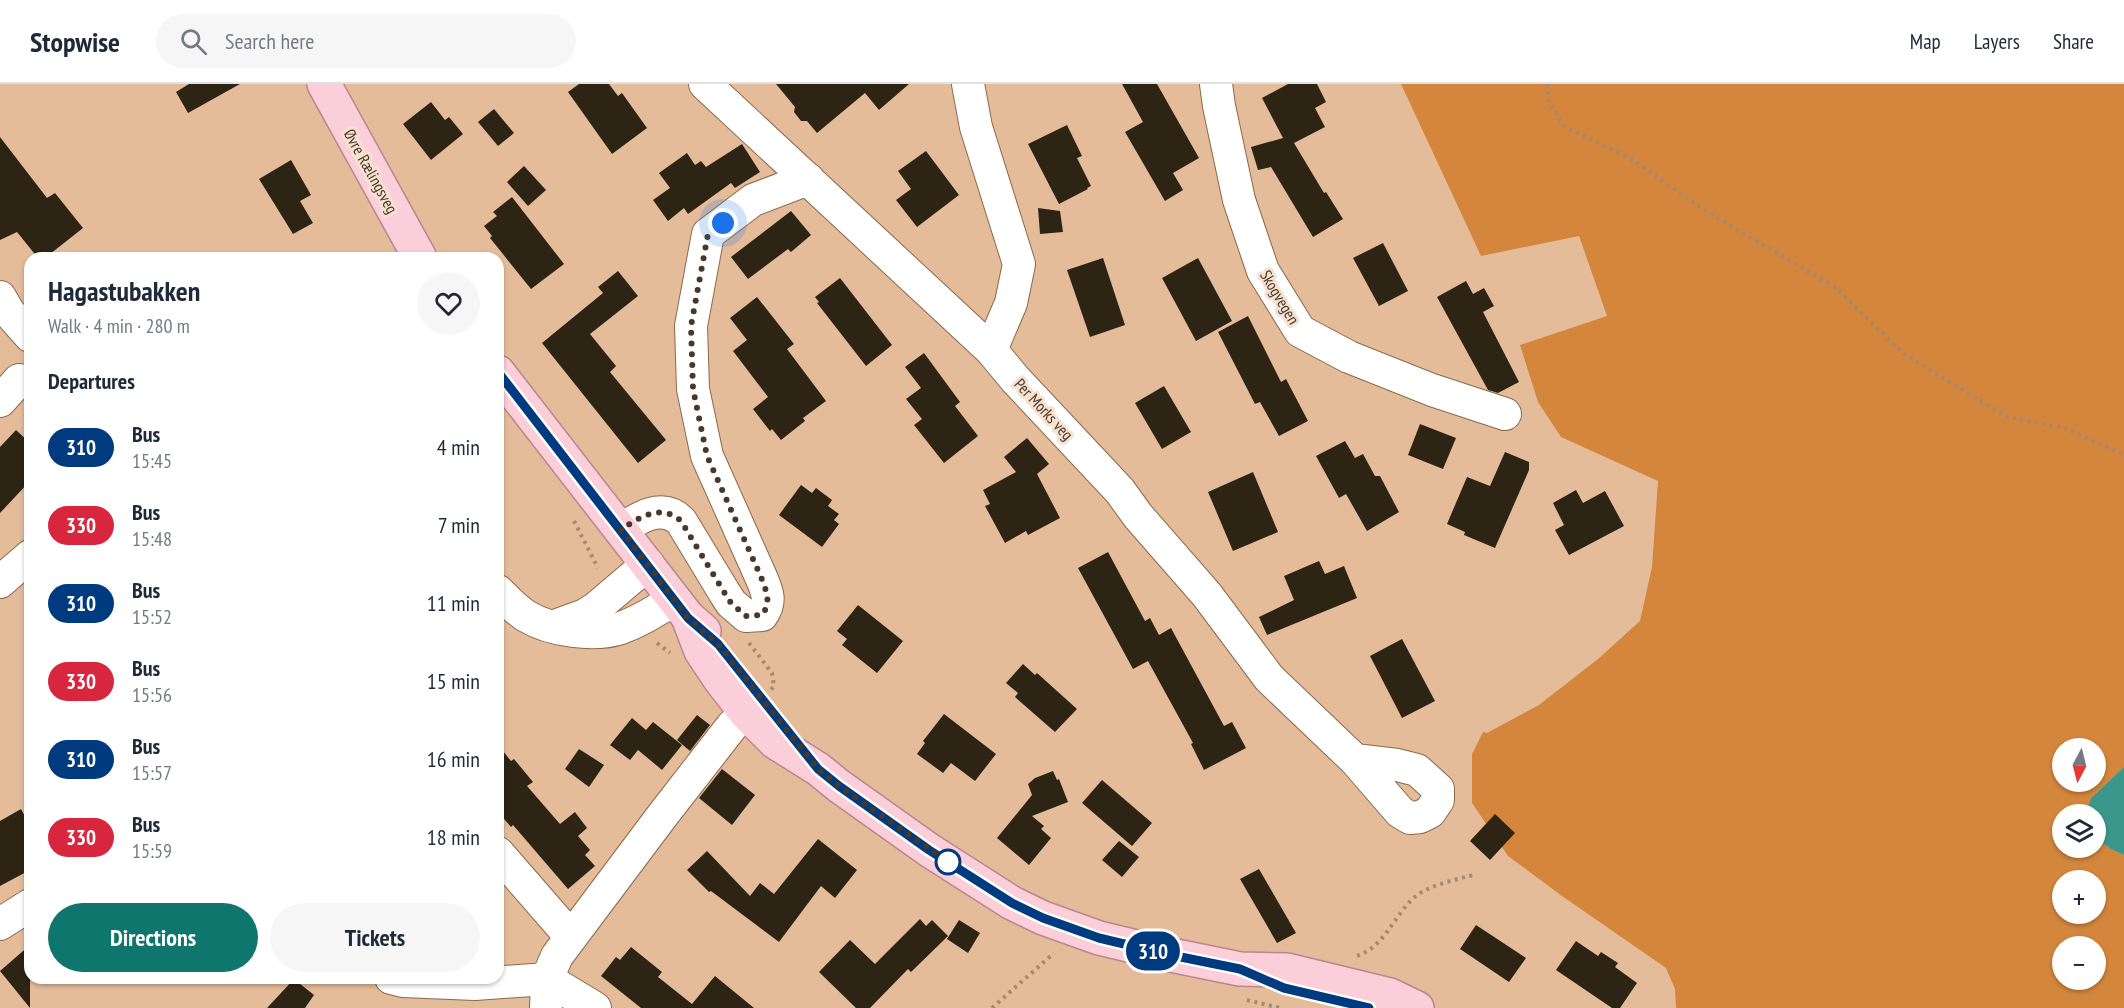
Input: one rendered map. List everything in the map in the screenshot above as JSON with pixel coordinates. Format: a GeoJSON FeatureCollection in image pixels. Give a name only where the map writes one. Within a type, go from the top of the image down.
{"type":"FeatureCollection","features":[{"type":"Feature","properties":{"kind":"main road","name":"Øvre Rælingsveg"},"geometry":{"type":"LineString","coordinates":[[324,84],[417,252]]}},
{"type":"Feature","properties":{"kind":"main road"},"geometry":{"type":"LineString","coordinates":[[504,380],[681,608],[718,644],[818,769],[929,850],[1012,903],[1043,918],[1099,938],[1240,969],[1287,970],[1390,995],[1417,1008]]}},
{"type":"Feature","properties":{"kind":"main road"},"geometry":{"type":"LineString","coordinates":[[1240,969],[1284,988],[1369,1008]]}},
{"type":"Feature","properties":{"kind":"street","name":"Per Morks veg"},"geometry":{"type":"LineString","coordinates":[[705,84],[991,350],[1015,379],[1120,491],[1138,516],[1207,596],[1269,678],[1355,760]]}},
{"type":"Feature","properties":{"kind":"street"},"geometry":{"type":"LineString","coordinates":[[968,84],[976,127],[1020,264],[1011,303],[991,350]]}},
{"type":"Feature","properties":{"kind":"street","name":"Skogvegen"},"geometry":{"type":"LineString","coordinates":[[1216,84],[1239,200],[1263,271],[1300,331],[1349,357],[1432,390],[1505,414]]}},
{"type":"Feature","properties":{"kind":"street"},"geometry":{"type":"LineString","coordinates":[[621,530],[651,513],[668,512],[676,516],[731,603],[746,616],[762,615],[766,609],[768,595],[707,456],[693,389],[691,326],[708,234],[753,200],[808,179]]}},
{"type":"Feature","properties":{"kind":"street"},"geometry":{"type":"LineString","coordinates":[[0,297],[8,311],[24,329]]}},
{"type":"Feature","properties":{"kind":"street"},"geometry":{"type":"LineString","coordinates":[[0,582],[24,561]]}},
{"type":"Feature","properties":{"kind":"street"},"geometry":{"type":"LineString","coordinates":[[555,626],[585,615],[596,608],[648,564]]}},
{"type":"Feature","properties":{"kind":"street"},"geometry":{"type":"LineString","coordinates":[[504,597],[515,609],[528,617],[555,626],[591,633],[621,628],[654,612],[681,608]]}},
{"type":"Feature","properties":{"kind":"street"},"geometry":{"type":"LineString","coordinates":[[546,994],[557,956],[732,726]]}},
{"type":"Feature","properties":{"kind":"street"},"geometry":{"type":"LineString","coordinates":[[504,860],[571,937]]}},
{"type":"Feature","properties":{"kind":"street"},"geometry":{"type":"LineString","coordinates":[[0,924],[24,909]]}},
{"type":"Feature","properties":{"kind":"street"},"geometry":{"type":"LineString","coordinates":[[475,984],[546,994],[595,1008]]}},
{"type":"Feature","properties":{"kind":"path"},"geometry":{"type":"LineString","coordinates":[[1547,84],[1549,102],[1564,126],[1633,159],[1701,208],[1836,288],[1904,354],[2007,417],[2065,428],[2124,455]]}},
{"type":"Feature","properties":{"kind":"path"},"geometry":{"type":"LineString","coordinates":[[744,637],[772,673],[774,686],[771,690]]}},
{"type":"Feature","properties":{"kind":"path"},"geometry":{"type":"LineString","coordinates":[[1354,957],[1364,954],[1380,942],[1417,895],[1474,874]]}},
{"type":"Feature","properties":{"kind":"path"},"geometry":{"type":"LineString","coordinates":[[992,1008],[1055,952]]}},
{"type":"Feature","properties":{"kind":"shaded area"},"geometry":{"type":"Polygon","coordinates":[[[1401,84],[2124,84],[2124,767],[2106,784],[2106,738],[2052,738],[2052,792],[2097,792],[2089,804],[2052,804],[2052,858],[2106,858],[2106,845],[2124,855],[2124,1008],[1676,1008],[1675,989],[1666,968],[1508,856],[1472,803],[1472,754],[1483,732],[1487,733],[1539,705],[1598,659],[1640,621],[1652,567],[1658,481],[1561,437],[1538,402],[1520,345],[1607,316],[1579,236],[1481,256],[1401,84]]]}},
{"type":"Feature","properties":{"kind":"water"},"geometry":{"type":"Polygon","coordinates":[[[2124,767],[2124,855],[2106,845],[2106,804],[2089,804],[2097,792],[2106,792],[2106,784],[2124,767]]]}},
{"type":"Feature","properties":{"kind":"building"},"geometry":{"type":"Polygon","coordinates":[[[189,84],[240,84],[188,113],[176,92],[189,84]]]}},
{"type":"Feature","properties":{"kind":"building"},"geometry":{"type":"Polygon","coordinates":[[[579,84],[609,84],[618,96],[622,93],[647,128],[612,154],[568,92],[579,84]]]}},
{"type":"Feature","properties":{"kind":"building"},"geometry":{"type":"Polygon","coordinates":[[[776,84],[909,84],[879,110],[865,93],[817,133],[807,121],[801,121],[794,112],[795,107],[776,84]]]}},
{"type":"Feature","properties":{"kind":"building"},"geometry":{"type":"Polygon","coordinates":[[[1122,84],[1157,84],[1199,158],[1173,173],[1183,190],[1165,201],[1125,132],[1143,122],[1122,84]]]}},
{"type":"Feature","properties":{"kind":"building"},"geometry":{"type":"Polygon","coordinates":[[[1288,84],[1317,84],[1326,102],[1315,108],[1325,127],[1294,143],[1324,193],[1326,192],[1343,219],[1313,237],[1271,167],[1258,170],[1251,147],[1283,138],[1262,98],[1288,84]]]}},
{"type":"Feature","properties":{"kind":"building"},"geometry":{"type":"Polygon","coordinates":[[[431,102],[445,120],[449,117],[463,134],[431,160],[403,124],[431,102]]]}},
{"type":"Feature","properties":{"kind":"building"},"geometry":{"type":"Polygon","coordinates":[[[494,109],[514,133],[498,146],[478,122],[494,109]]]}},
{"type":"Feature","properties":{"kind":"building"},"geometry":{"type":"Polygon","coordinates":[[[1067,125],[1082,156],[1077,158],[1091,186],[1059,204],[1028,144],[1067,125]]]}},
{"type":"Feature","properties":{"kind":"building"},"geometry":{"type":"Polygon","coordinates":[[[0,137],[47,198],[55,193],[83,228],[53,252],[33,252],[17,232],[0,240],[0,137]]]}},
{"type":"Feature","properties":{"kind":"building"},"geometry":{"type":"Polygon","coordinates":[[[742,144],[760,172],[735,188],[731,183],[688,214],[684,208],[668,221],[653,200],[670,188],[659,173],[687,153],[695,165],[701,161],[706,167],[742,144]]]}},
{"type":"Feature","properties":{"kind":"building"},"geometry":{"type":"Polygon","coordinates":[[[926,151],[959,195],[917,227],[896,200],[911,189],[898,171],[926,151]]]}},
{"type":"Feature","properties":{"kind":"building"},"geometry":{"type":"Polygon","coordinates":[[[291,160],[311,195],[300,201],[313,223],[293,234],[259,179],[291,160]]]}},
{"type":"Feature","properties":{"kind":"building"},"geometry":{"type":"Polygon","coordinates":[[[524,166],[546,190],[528,206],[507,182],[524,166]]]}},
{"type":"Feature","properties":{"kind":"building"},"geometry":{"type":"Polygon","coordinates":[[[512,197],[564,264],[531,289],[504,255],[504,252],[501,252],[490,238],[492,236],[484,226],[497,216],[493,212],[512,197]]]}},
{"type":"Feature","properties":{"kind":"building"},"geometry":{"type":"Polygon","coordinates":[[[1038,208],[1060,211],[1063,232],[1040,234],[1038,208]]]}},
{"type":"Feature","properties":{"kind":"building"},"geometry":{"type":"Polygon","coordinates":[[[791,211],[811,235],[791,252],[788,249],[748,279],[731,257],[791,211]]]}},
{"type":"Feature","properties":{"kind":"building"},"geometry":{"type":"Polygon","coordinates":[[[1383,243],[1408,291],[1379,306],[1353,258],[1383,243]]]}},
{"type":"Feature","properties":{"kind":"building"},"geometry":{"type":"Polygon","coordinates":[[[1103,258],[1125,325],[1090,337],[1067,270],[1103,258]]]}},
{"type":"Feature","properties":{"kind":"building"},"geometry":{"type":"Polygon","coordinates":[[[1198,258],[1232,321],[1196,341],[1162,278],[1198,258]]]}},
{"type":"Feature","properties":{"kind":"building"},"geometry":{"type":"Polygon","coordinates":[[[618,271],[638,296],[590,334],[616,366],[610,372],[666,440],[638,463],[542,343],[603,293],[598,287],[618,271]]]}},
{"type":"Feature","properties":{"kind":"building"},"geometry":{"type":"Polygon","coordinates":[[[840,278],[892,345],[866,366],[817,303],[819,302],[815,297],[840,278]]]}},
{"type":"Feature","properties":{"kind":"building"},"geometry":{"type":"Polygon","coordinates":[[[1466,281],[1473,294],[1484,288],[1494,306],[1483,312],[1519,382],[1498,393],[1488,390],[1437,297],[1466,281]]]}},
{"type":"Feature","properties":{"kind":"building"},"geometry":{"type":"Polygon","coordinates":[[[757,297],[794,344],[787,349],[826,401],[803,418],[805,421],[781,440],[772,429],[770,431],[753,409],[768,397],[733,351],[747,340],[730,318],[757,297]]]}},
{"type":"Feature","properties":{"kind":"building"},"geometry":{"type":"Polygon","coordinates":[[[1248,316],[1281,382],[1286,379],[1308,421],[1279,436],[1260,402],[1255,404],[1218,332],[1248,316]]]}},
{"type":"Feature","properties":{"kind":"building"},"geometry":{"type":"Polygon","coordinates":[[[924,353],[960,402],[955,406],[978,436],[944,463],[914,425],[922,419],[906,399],[921,388],[905,367],[924,353]]]}},
{"type":"Feature","properties":{"kind":"building"},"geometry":{"type":"Polygon","coordinates":[[[1164,386],[1191,432],[1162,449],[1135,403],[1164,386]]]}},
{"type":"Feature","properties":{"kind":"building"},"geometry":{"type":"Polygon","coordinates":[[[1420,424],[1456,438],[1443,469],[1408,455],[1420,424]]]}},
{"type":"Feature","properties":{"kind":"building"},"geometry":{"type":"Polygon","coordinates":[[[16,430],[24,437],[24,487],[0,513],[0,447],[16,430]]]}},
{"type":"Feature","properties":{"kind":"building"},"geometry":{"type":"Polygon","coordinates":[[[1027,438],[1049,464],[1037,474],[1060,518],[1028,535],[1026,531],[1005,543],[985,506],[990,504],[983,490],[1016,472],[1004,457],[1027,438]]]}},
{"type":"Feature","properties":{"kind":"building"},"geometry":{"type":"Polygon","coordinates":[[[1345,441],[1355,458],[1363,454],[1375,476],[1380,476],[1399,512],[1367,531],[1346,494],[1339,498],[1316,456],[1345,441]]]}},
{"type":"Feature","properties":{"kind":"building"},"geometry":{"type":"Polygon","coordinates":[[[1505,452],[1529,462],[1529,470],[1495,548],[1464,535],[1465,532],[1447,524],[1467,477],[1490,486],[1505,452]]]}},
{"type":"Feature","properties":{"kind":"building"},"geometry":{"type":"Polygon","coordinates":[[[1253,472],[1278,532],[1233,551],[1208,492],[1253,472]]]}},
{"type":"Feature","properties":{"kind":"building"},"geometry":{"type":"Polygon","coordinates":[[[801,485],[812,493],[816,488],[832,500],[828,506],[839,514],[834,520],[839,524],[822,547],[779,515],[801,485]]]}},
{"type":"Feature","properties":{"kind":"building"},"geometry":{"type":"Polygon","coordinates":[[[1576,490],[1583,503],[1605,491],[1624,526],[1569,555],[1555,530],[1564,525],[1553,503],[1576,490]]]}},
{"type":"Feature","properties":{"kind":"building"},"geometry":{"type":"Polygon","coordinates":[[[1108,552],[1145,621],[1150,618],[1159,635],[1171,628],[1224,726],[1232,722],[1246,748],[1204,770],[1191,744],[1193,743],[1148,661],[1133,669],[1078,568],[1108,552]]]}},
{"type":"Feature","properties":{"kind":"building"},"geometry":{"type":"Polygon","coordinates":[[[1319,561],[1325,574],[1344,566],[1357,598],[1267,635],[1259,617],[1294,600],[1284,576],[1319,561]]]}},
{"type":"Feature","properties":{"kind":"building"},"geometry":{"type":"Polygon","coordinates":[[[858,605],[903,641],[877,673],[842,645],[847,639],[837,631],[858,605]]]}},
{"type":"Feature","properties":{"kind":"building"},"geometry":{"type":"Polygon","coordinates":[[[1402,639],[1435,701],[1402,718],[1370,656],[1402,639]]]}},
{"type":"Feature","properties":{"kind":"building"},"geometry":{"type":"Polygon","coordinates":[[[1023,664],[1035,675],[1037,673],[1077,709],[1055,732],[1015,697],[1018,693],[1006,683],[1023,664]]]}},
{"type":"Feature","properties":{"kind":"building"},"geometry":{"type":"Polygon","coordinates":[[[944,714],[996,754],[975,781],[951,763],[943,773],[917,754],[925,743],[923,741],[944,714]]]}},
{"type":"Feature","properties":{"kind":"building"},"geometry":{"type":"Polygon","coordinates":[[[697,715],[710,725],[690,751],[677,740],[697,715]]]}},
{"type":"Feature","properties":{"kind":"building"},"geometry":{"type":"Polygon","coordinates":[[[632,718],[646,730],[653,722],[682,745],[662,770],[638,750],[630,760],[610,745],[632,718]]]}},
{"type":"Feature","properties":{"kind":"building"},"geometry":{"type":"Polygon","coordinates":[[[579,749],[604,765],[589,787],[565,769],[579,749]]]}},
{"type":"Feature","properties":{"kind":"building"},"geometry":{"type":"Polygon","coordinates":[[[504,752],[511,761],[514,759],[533,782],[527,786],[560,824],[575,812],[587,828],[578,836],[590,850],[585,855],[595,866],[568,889],[513,825],[511,827],[504,819],[504,752]]]}},
{"type":"Feature","properties":{"kind":"building"},"geometry":{"type":"Polygon","coordinates":[[[722,769],[755,795],[732,825],[699,798],[722,769]]]}},
{"type":"Feature","properties":{"kind":"building"},"geometry":{"type":"Polygon","coordinates":[[[1053,771],[1057,780],[1059,779],[1068,802],[1032,816],[1044,826],[1041,829],[1051,838],[1029,865],[997,838],[1032,795],[1028,784],[1035,778],[1053,771]]]}},
{"type":"Feature","properties":{"kind":"building"},"geometry":{"type":"Polygon","coordinates":[[[1102,780],[1152,823],[1132,846],[1082,803],[1102,780]]]}},
{"type":"Feature","properties":{"kind":"building"},"geometry":{"type":"Polygon","coordinates":[[[21,809],[24,815],[24,873],[0,886],[0,821],[21,809]]]}},
{"type":"Feature","properties":{"kind":"building"},"geometry":{"type":"Polygon","coordinates":[[[1495,814],[1515,833],[1490,860],[1470,841],[1495,814]]]}},
{"type":"Feature","properties":{"kind":"building"},"geometry":{"type":"Polygon","coordinates":[[[818,839],[857,870],[835,898],[821,886],[779,942],[711,891],[709,892],[687,870],[707,851],[750,896],[760,883],[774,894],[818,839]]]}},
{"type":"Feature","properties":{"kind":"building"},"geometry":{"type":"Polygon","coordinates":[[[1119,841],[1139,857],[1122,877],[1102,860],[1119,841]]]}},
{"type":"Feature","properties":{"kind":"building"},"geometry":{"type":"Polygon","coordinates":[[[1259,869],[1296,933],[1277,943],[1240,879],[1259,869]]]}},
{"type":"Feature","properties":{"kind":"building"},"geometry":{"type":"Polygon","coordinates":[[[920,919],[926,926],[932,920],[948,936],[911,972],[908,969],[870,1008],[856,1008],[819,972],[850,940],[875,964],[920,919]]]}},
{"type":"Feature","properties":{"kind":"building"},"geometry":{"type":"Polygon","coordinates":[[[959,920],[980,933],[968,953],[947,939],[959,920]]]}},
{"type":"Feature","properties":{"kind":"building"},"geometry":{"type":"Polygon","coordinates":[[[1476,925],[1526,958],[1509,982],[1460,949],[1476,925]]]}},
{"type":"Feature","properties":{"kind":"building"},"geometry":{"type":"Polygon","coordinates":[[[1576,941],[1598,956],[1601,952],[1618,963],[1615,967],[1637,983],[1620,1008],[1612,1008],[1556,970],[1576,941]]]}},
{"type":"Feature","properties":{"kind":"building"},"geometry":{"type":"Polygon","coordinates":[[[631,947],[662,972],[658,977],[692,1004],[715,976],[754,1008],[641,1008],[601,976],[616,957],[620,960],[631,947]]]}},
{"type":"Feature","properties":{"kind":"building"},"geometry":{"type":"Polygon","coordinates":[[[24,950],[24,984],[30,984],[30,1008],[0,971],[24,950]]]}},
{"type":"Feature","properties":{"kind":"building"},"geometry":{"type":"Polygon","coordinates":[[[289,984],[300,984],[314,995],[305,1008],[267,1008],[289,984]]]}},
{"type":"Feature","properties":{"kind":"bus line","name":"310"},"geometry":{"type":"LineString","coordinates":[[504,380],[688,618],[718,644],[818,769],[839,786],[929,850],[1012,903],[1043,918],[1099,938],[1240,969],[1284,988],[1369,1008]]}},
{"type":"Feature","properties":{"kind":"route"},"geometry":{"type":"LineString","coordinates":[[723,223],[708,234],[691,326],[693,389],[707,456],[768,595],[766,609],[762,615],[746,616],[731,603],[676,516],[668,512],[651,513],[621,530],[688,618],[718,644],[818,769],[948,862]]}}]}
